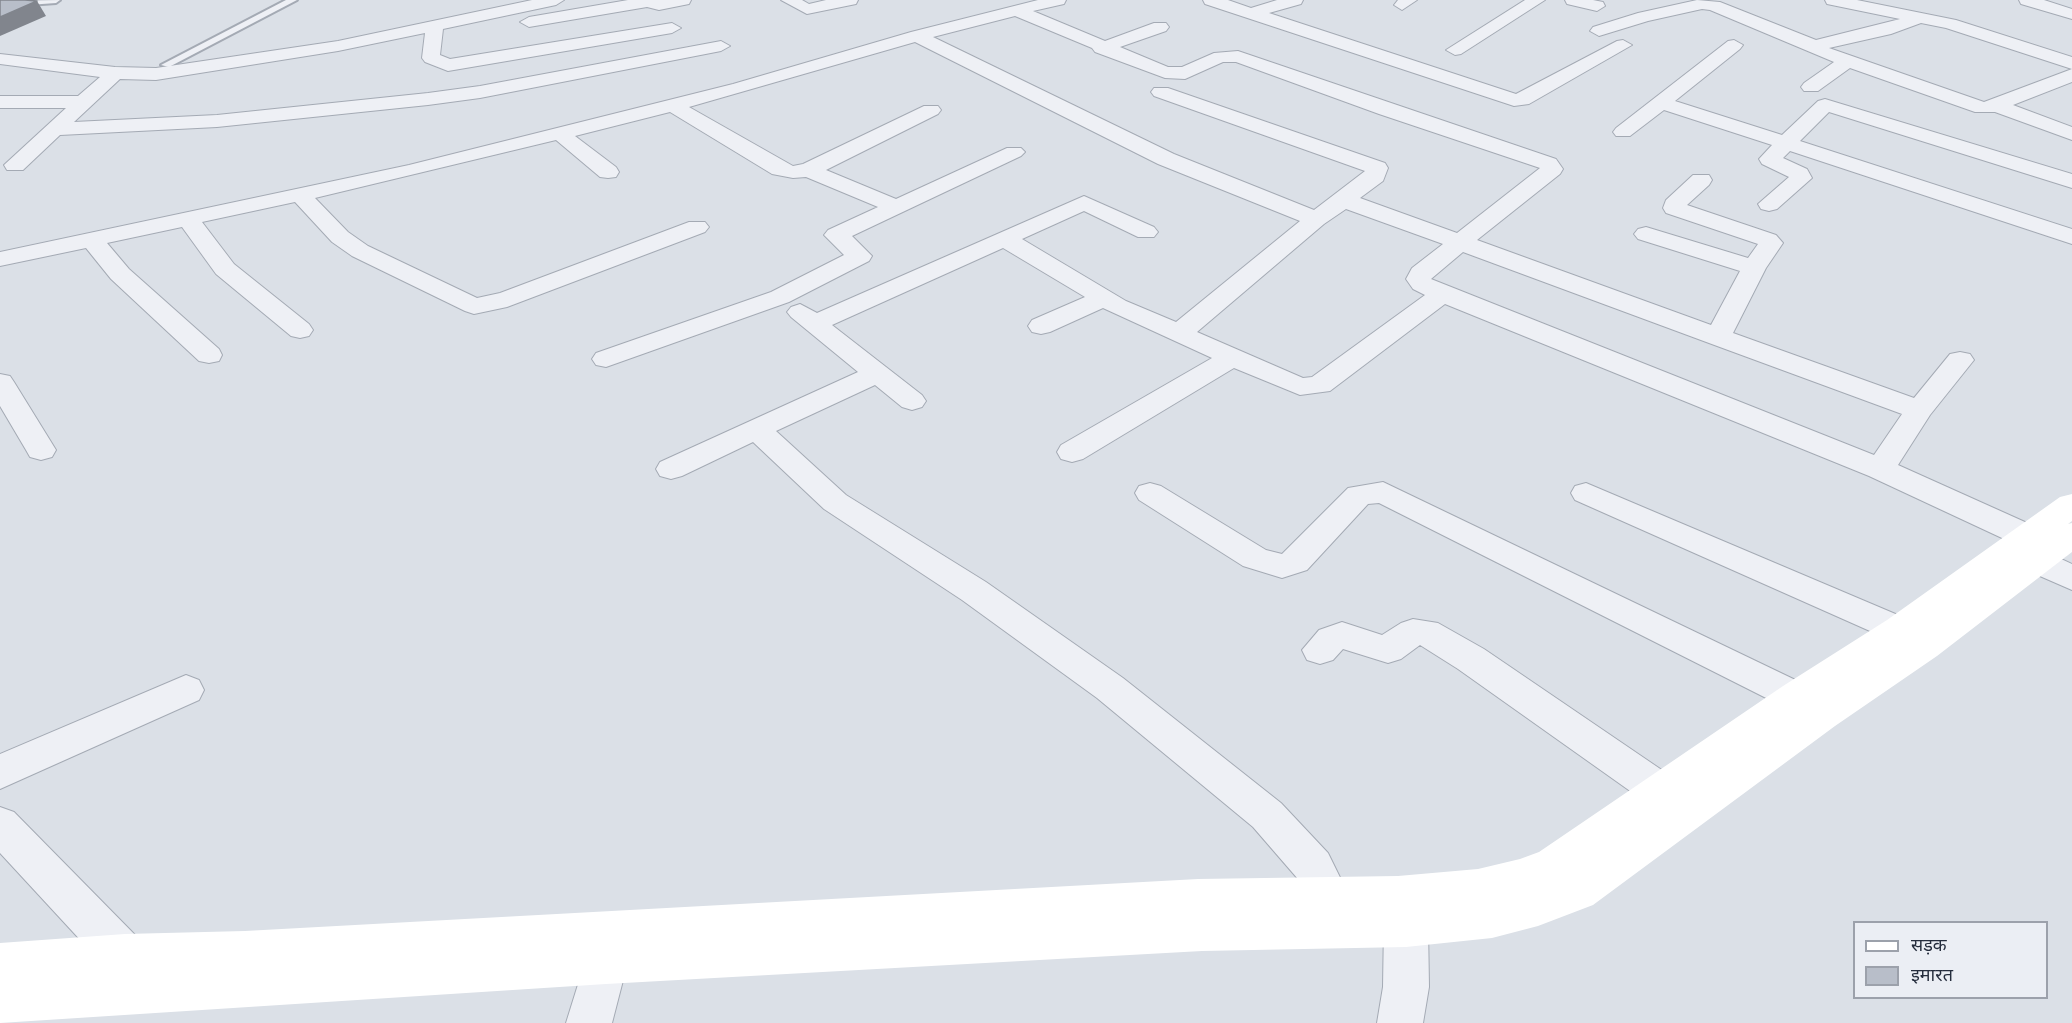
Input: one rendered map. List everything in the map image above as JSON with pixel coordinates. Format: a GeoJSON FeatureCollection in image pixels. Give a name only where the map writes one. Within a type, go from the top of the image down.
{"type":"FeatureCollection","features":[{"type":"Feature","properties":{"kind":"street"},"geometry":{"type":"LineString","coordinates":[[434,30],[556,0]]}},
{"type":"Feature","properties":{"kind":"street"},"geometry":{"type":"LineString","coordinates":[[0,59],[115,73],[176,71],[434,30],[645,1],[659,5],[683,0]]}},
{"type":"Feature","properties":{"kind":"street"},"geometry":{"type":"LineString","coordinates":[[789,0],[807,9],[850,0]]}},
{"type":"Feature","properties":{"kind":"street"},"geometry":{"type":"LineString","coordinates":[[0,260],[300,195],[559,133],[780,77],[917,36],[1058,0]]}},
{"type":"Feature","properties":{"kind":"street"},"geometry":{"type":"LineString","coordinates":[[1211,0],[1514,100],[1522,100],[1623,45]]}},
{"type":"Feature","properties":{"kind":"street"},"geometry":{"type":"LineString","coordinates":[[1252,13],[1295,0]]}},
{"type":"Feature","properties":{"kind":"street"},"geometry":{"type":"LineString","coordinates":[[1455,50],[1537,0]]}},
{"type":"Feature","properties":{"kind":"street"},"geometry":{"type":"LineString","coordinates":[[1573,0],[1597,6]]}},
{"type":"Feature","properties":{"kind":"street"},"geometry":{"type":"LineString","coordinates":[[1833,0],[1891,6],[1922,18],[1972,30],[2072,63]]}},
{"type":"Feature","properties":{"kind":"street"},"geometry":{"type":"LineString","coordinates":[[2028,0],[2072,14]]}},
{"type":"Feature","properties":{"kind":"street"},"geometry":{"type":"LineString","coordinates":[[1599,31],[1644,17],[1702,4],[1714,6],[1815,46],[1823,52],[1970,106],[1982,108],[2072,75]]}},
{"type":"Feature","properties":{"kind":"street"},"geometry":{"type":"LineString","coordinates":[[1015,10],[1101,48],[1175,74],[1189,73],[1220,57],[1238,56],[1551,166],[1552,169],[1419,276],[1422,284],[1880,469],[2053,551]]}},
{"type":"Feature","properties":{"kind":"street"},"geometry":{"type":"LineString","coordinates":[[1815,46],[1885,30],[1922,18]]}},
{"type":"Feature","properties":{"kind":"street"},"geometry":{"type":"LineString","coordinates":[[1101,48],[1160,27]]}},
{"type":"Feature","properties":{"kind":"street"},"geometry":{"type":"LineString","coordinates":[[434,30],[431,58],[443,64],[672,28]]}},
{"type":"Feature","properties":{"kind":"street"},"geometry":{"type":"LineString","coordinates":[[917,36],[1166,159],[1316,219]]}},
{"type":"Feature","properties":{"kind":"street"},"geometry":{"type":"LineString","coordinates":[[567,45],[581,72]]}},
{"type":"Feature","properties":{"kind":"street"},"geometry":{"type":"LineString","coordinates":[[1623,132],[1663,103],[1734,45]]}},
{"type":"Feature","properties":{"kind":"street"},"geometry":{"type":"LineString","coordinates":[[53,129],[217,121],[480,92],[721,46]]}},
{"type":"Feature","properties":{"kind":"street"},"geometry":{"type":"LineString","coordinates":[[1811,87],[1847,61]]}},
{"type":"Feature","properties":{"kind":"street"},"geometry":{"type":"LineString","coordinates":[[15,165],[115,73]]}},
{"type":"Feature","properties":{"kind":"street"},"geometry":{"type":"LineString","coordinates":[[1161,92],[1377,168],[1375,176],[1316,219],[1179,333]]}},
{"type":"Feature","properties":{"kind":"street"},"geometry":{"type":"LineString","coordinates":[[0,102],[84,102]]}},
{"type":"Feature","properties":{"kind":"street"},"geometry":{"type":"LineString","coordinates":[[1663,103],[2072,237]]}},
{"type":"Feature","properties":{"kind":"street"},"geometry":{"type":"LineString","coordinates":[[671,104],[780,169],[793,172],[808,170],[931,110]]}},
{"type":"Feature","properties":{"kind":"street"},"geometry":{"type":"LineString","coordinates":[[1995,105],[2072,134]]}},
{"type":"Feature","properties":{"kind":"street"},"geometry":{"type":"LineString","coordinates":[[1769,204],[1801,178],[1799,174],[1770,161],[1821,106],[1830,106],[2072,182]]}},
{"type":"Feature","properties":{"kind":"street"},"geometry":{"type":"LineString","coordinates":[[559,133],[608,172]]}},
{"type":"Feature","properties":{"kind":"street"},"geometry":{"type":"LineString","coordinates":[[606,359],[780,297],[860,256],[836,235],[1014,152]]}},
{"type":"Feature","properties":{"kind":"street"},"geometry":{"type":"LineString","coordinates":[[808,170],[897,207]]}},
{"type":"Feature","properties":{"kind":"street"},"geometry":{"type":"LineString","coordinates":[[1701,180],[1674,205],[1674,208],[1770,241],[1771,246],[1754,268],[1718,337]]}},
{"type":"Feature","properties":{"kind":"street"},"geometry":{"type":"LineString","coordinates":[[300,195],[340,237],[360,251],[474,306],[507,300],[697,227]]}},
{"type":"Feature","properties":{"kind":"street"},"geometry":{"type":"LineString","coordinates":[[1344,200],[1919,410]]}},
{"type":"Feature","properties":{"kind":"street"},"geometry":{"type":"LineString","coordinates":[[815,322],[1084,203],[1146,232]]}},
{"type":"Feature","properties":{"kind":"street"},"geometry":{"type":"LineString","coordinates":[[188,219],[225,269],[300,330]]}},
{"type":"Feature","properties":{"kind":"street"},"geometry":{"type":"LineString","coordinates":[[1646,234],[1754,268]]}},
{"type":"Feature","properties":{"kind":"street"},"geometry":{"type":"LineString","coordinates":[[91,239],[120,274],[208,355]]}},
{"type":"Feature","properties":{"kind":"street"},"geometry":{"type":"LineString","coordinates":[[1005,239],[1105,298],[1289,384],[1315,387],[1442,294]]}},
{"type":"Feature","properties":{"kind":"street"},"geometry":{"type":"LineString","coordinates":[[780,297],[815,322],[912,401]]}},
{"type":"Feature","properties":{"kind":"street"},"geometry":{"type":"LineString","coordinates":[[1041,326],[1105,298]]}},
{"type":"Feature","properties":{"kind":"street"},"geometry":{"type":"LineString","coordinates":[[1072,452],[1232,358]]}},
{"type":"Feature","properties":{"kind":"street"},"geometry":{"type":"LineString","coordinates":[[1880,469],[1919,410],[1960,360]]}},
{"type":"Feature","properties":{"kind":"street"},"geometry":{"type":"LineString","coordinates":[[670,469],[876,374]]}},
{"type":"Feature","properties":{"kind":"street"},"geometry":{"type":"LineString","coordinates":[[0,382],[41,450]]}},
{"type":"Feature","properties":{"kind":"street"},"geometry":{"type":"LineString","coordinates":[[756,429],[835,502],[974,591],[1110,688],[1258,808],[1300,849],[1313,866],[1335,911]]}},
{"type":"Feature","properties":{"kind":"street"},"geometry":{"type":"LineString","coordinates":[[1150,493],[1255,558],[1282,566],[1295,562],[1359,495],[1383,492],[1797,697]]}},
{"type":"Feature","properties":{"kind":"street"},"geometry":{"type":"LineString","coordinates":[[1586,493],[1900,630]]}},
{"type":"Feature","properties":{"kind":"street"},"geometry":{"type":"LineString","coordinates":[[0,966],[125,956],[245,953],[1198,900],[1335,911],[1406,925],[1492,917],[1538,905],[1577,890],[1612,862],[1821,715],[1924,646],[1968,611],[2053,551],[2072,505]]}},
{"type":"Feature","properties":{"kind":"street"},"geometry":{"type":"LineString","coordinates":[[0,1000],[606,961],[1203,929],[1478,890],[1520,879],[1554,866],[1797,697],[1900,630],[2053,551]]}},
{"type":"Feature","properties":{"kind":"street"},"geometry":{"type":"LineString","coordinates":[[1320,650],[1331,639],[1342,635],[1388,649],[1413,632],[1426,632],[1471,659],[1661,791]]}},
{"type":"Feature","properties":{"kind":"street"},"geometry":{"type":"LineString","coordinates":[[0,772],[186,690]]}},
{"type":"Feature","properties":{"kind":"street"},"geometry":{"type":"LineString","coordinates":[[0,825],[125,956]]}},
{"type":"Feature","properties":{"kind":"street"},"geometry":{"type":"LineString","coordinates":[[1400,1023],[1406,987],[1406,925]]}},
{"type":"Feature","properties":{"kind":"street"},"geometry":{"type":"LineString","coordinates":[[589,1023],[606,961]]}},
{"type":"Feature","properties":{"kind":"lane"},"geometry":{"type":"LineString","coordinates":[[0,4],[44,3],[56,0]]}},
{"type":"Feature","properties":{"kind":"lane"},"geometry":{"type":"LineString","coordinates":[[166,65],[293,0]]}},
{"type":"Feature","properties":{"kind":"building"},"geometry":{"type":"Polygon","coordinates":[[[0,0],[25,0],[37,1],[0,17],[0,0]]]}}]}
